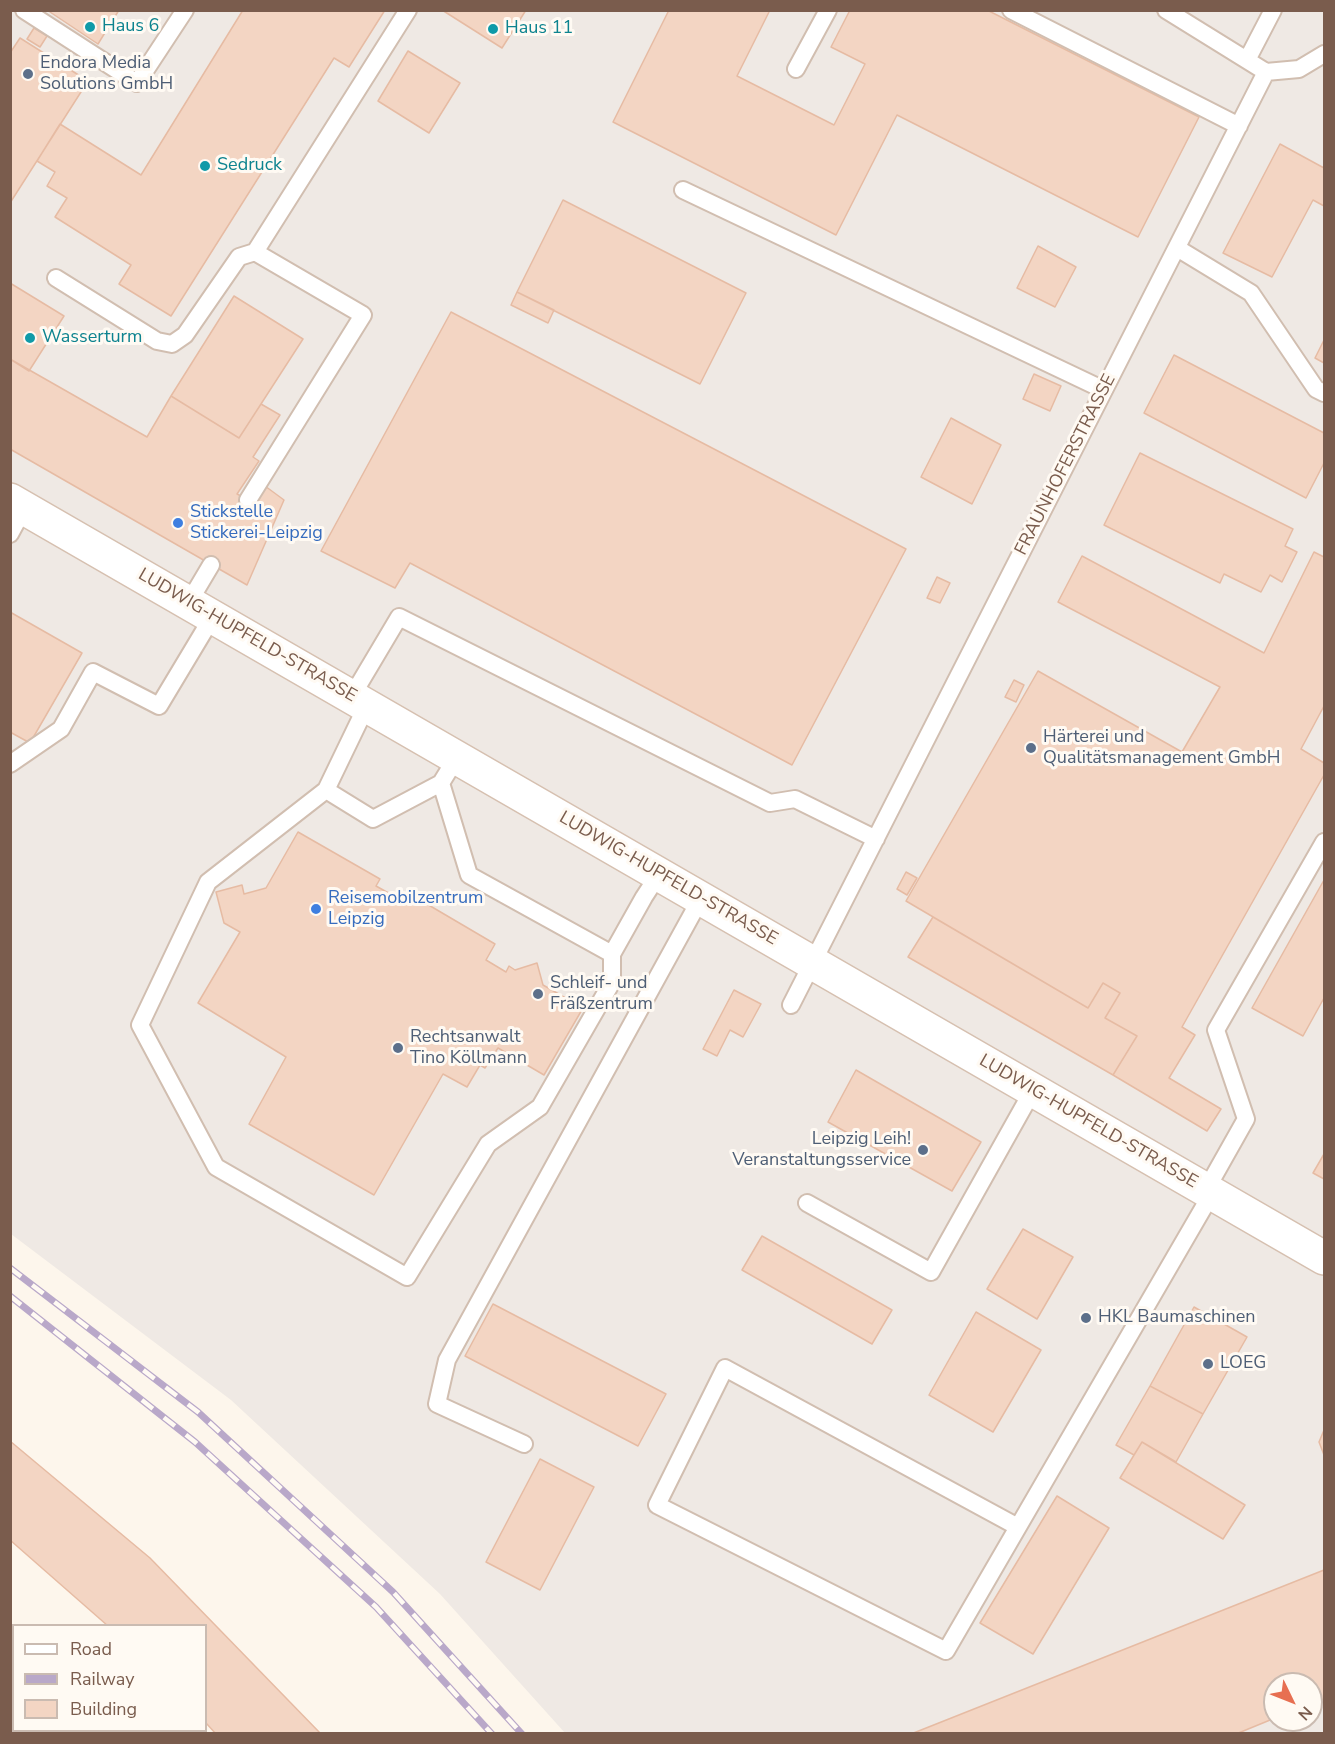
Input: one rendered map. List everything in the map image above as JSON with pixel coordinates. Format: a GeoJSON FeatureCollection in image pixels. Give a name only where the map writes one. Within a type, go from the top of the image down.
{"type":"FeatureCollection","features":[{"type":"Feature","properties":{"kind":"main road","name":"LUDWIG-HUPFELD-STRASSE"},"geometry":{"type":"LineString","coordinates":[[15,514],[201,609],[359,701],[449,770],[659,874],[1324,1258]]}},
{"type":"Feature","properties":{"kind":"lane"},"geometry":{"type":"LineString","coordinates":[[24,10],[137,83],[185,10]]}},
{"type":"Feature","properties":{"kind":"lane"},"geometry":{"type":"LineString","coordinates":[[56,278],[157,340],[172,344],[185,335],[239,257],[255,252],[408,10]]}},
{"type":"Feature","properties":{"kind":"lane"},"geometry":{"type":"LineString","coordinates":[[796,69],[828,10]]}},
{"type":"Feature","properties":{"kind":"lane"},"geometry":{"type":"LineString","coordinates":[[1011,10],[1239,126]]}},
{"type":"Feature","properties":{"kind":"lane"},"geometry":{"type":"LineString","coordinates":[[1166,10],[1266,72],[1299,69],[1324,54]]}},
{"type":"Feature","properties":{"kind":"lane"},"geometry":{"type":"LineString","coordinates":[[1247,60],[1273,10]]}},
{"type":"Feature","properties":{"kind":"lane","name":"FRAUNHOFERSTRASSE"},"geometry":{"type":"LineString","coordinates":[[791,1005],[814,964],[1266,72]]}},
{"type":"Feature","properties":{"kind":"lane"},"geometry":{"type":"LineString","coordinates":[[683,190],[1104,390]]}},
{"type":"Feature","properties":{"kind":"lane"},"geometry":{"type":"LineString","coordinates":[[1177,248],[1251,293],[1316,389],[1324,393]]}},
{"type":"Feature","properties":{"kind":"lane"},"geometry":{"type":"LineString","coordinates":[[248,500],[363,315],[255,252]]}},
{"type":"Feature","properties":{"kind":"lane"},"geometry":{"type":"LineString","coordinates":[[10,764],[61,729],[93,672],[159,706],[201,609],[211,565]]}},
{"type":"Feature","properties":{"kind":"lane"},"geometry":{"type":"LineString","coordinates":[[659,874],[612,954],[612,982],[540,1107],[488,1144],[407,1277],[216,1167],[140,1025],[208,882],[326,790],[359,701],[399,617],[770,802],[795,799],[876,839]]}},
{"type":"Feature","properties":{"kind":"lane"},"geometry":{"type":"LineString","coordinates":[[68,682],[83,690]]}},
{"type":"Feature","properties":{"kind":"lane"},"geometry":{"type":"LineString","coordinates":[[326,790],[373,819],[449,770],[469,875],[612,954]]}},
{"type":"Feature","properties":{"kind":"lane"},"geometry":{"type":"LineString","coordinates":[[1018,1527],[725,1368],[657,1505],[946,1651],[1018,1527],[1209,1192],[1246,1119],[1216,1030],[1324,842]]}},
{"type":"Feature","properties":{"kind":"lane"},"geometry":{"type":"LineString","coordinates":[[524,1444],[437,1404],[447,1360],[701,898]]}},
{"type":"Feature","properties":{"kind":"lane"},"geometry":{"type":"LineString","coordinates":[[807,1203],[930,1272],[1033,1090]]}},
{"type":"Feature","properties":{"kind":"shaded area"},"geometry":{"type":"Polygon","coordinates":[[[11,11],[1324,11],[1324,1733],[565,1733],[440,1594],[231,1400],[11,1234],[11,11]]]}},
{"type":"Feature","properties":{"kind":"building","name":"Haus 6"},"geometry":{"type":"Polygon","coordinates":[[[47,10],[119,10],[98,44],[47,10]]]}},
{"type":"Feature","properties":{"kind":"building","name":"Sedruck"},"geometry":{"type":"Polygon","coordinates":[[[243,10],[385,10],[349,67],[334,58],[171,316],[119,284],[131,265],[55,217],[67,198],[47,186],[55,172],[37,161],[60,124],[141,175],[243,10]]]}},
{"type":"Feature","properties":{"kind":"building","name":"Haus 11"},"geometry":{"type":"Polygon","coordinates":[[[442,10],[526,10],[502,48],[442,10]]]}},
{"type":"Feature","properties":{"kind":"building"},"geometry":{"type":"Polygon","coordinates":[[[669,10],[770,10],[737,76],[834,125],[865,64],[831,47],[850,10],[987,10],[1199,117],[1138,237],[897,115],[836,235],[613,122],[669,10]]]}},
{"type":"Feature","properties":{"kind":"building"},"geometry":{"type":"Polygon","coordinates":[[[34,28],[47,36],[40,47],[27,39],[34,28]]]}},
{"type":"Feature","properties":{"kind":"building"},"geometry":{"type":"Polygon","coordinates":[[[20,38],[88,81],[10,203],[10,53],[20,38]]]}},
{"type":"Feature","properties":{"kind":"building"},"geometry":{"type":"Polygon","coordinates":[[[408,51],[460,83],[429,133],[378,101],[408,51]]]}},
{"type":"Feature","properties":{"kind":"building"},"geometry":{"type":"Polygon","coordinates":[[[1280,144],[1324,168],[1324,206],[1313,200],[1272,277],[1223,253],[1280,144]]]}},
{"type":"Feature","properties":{"kind":"building"},"geometry":{"type":"Polygon","coordinates":[[[563,200],[746,293],[700,384],[517,292],[563,200]]]}},
{"type":"Feature","properties":{"kind":"building"},"geometry":{"type":"Polygon","coordinates":[[[1038,246],[1076,267],[1055,307],[1017,288],[1038,246]]]}},
{"type":"Feature","properties":{"kind":"building","name":"Wasserturm"},"geometry":{"type":"Polygon","coordinates":[[[10,283],[64,316],[29,371],[10,359],[10,283]]]}},
{"type":"Feature","properties":{"kind":"building"},"geometry":{"type":"Polygon","coordinates":[[[517,292],[554,310],[548,323],[511,305],[517,292]]]}},
{"type":"Feature","properties":{"kind":"building"},"geometry":{"type":"Polygon","coordinates":[[[234,296],[303,339],[239,438],[171,396],[234,296]]]}},
{"type":"Feature","properties":{"kind":"building"},"geometry":{"type":"Polygon","coordinates":[[[451,312],[906,549],[792,765],[410,563],[395,588],[321,551],[451,312]]]}},
{"type":"Feature","properties":{"kind":"building"},"geometry":{"type":"Polygon","coordinates":[[[1324,340],[1324,363],[1315,358],[1324,340]]]}},
{"type":"Feature","properties":{"kind":"building"},"geometry":{"type":"Polygon","coordinates":[[[1174,355],[1324,433],[1324,463],[1306,498],[1144,413],[1174,355]]]}},
{"type":"Feature","properties":{"kind":"building"},"geometry":{"type":"Polygon","coordinates":[[[10,359],[147,437],[171,396],[239,438],[261,404],[280,415],[253,457],[259,461],[237,494],[253,502],[265,486],[284,500],[247,585],[10,449],[10,359]]]}},
{"type":"Feature","properties":{"kind":"building"},"geometry":{"type":"Polygon","coordinates":[[[1034,374],[1061,386],[1050,411],[1023,399],[1034,374]]]}},
{"type":"Feature","properties":{"kind":"building"},"geometry":{"type":"Polygon","coordinates":[[[951,418],[1001,445],[972,504],[921,477],[951,418]]]}},
{"type":"Feature","properties":{"kind":"building"},"geometry":{"type":"Polygon","coordinates":[[[1140,453],[1293,529],[1285,546],[1297,552],[1282,582],[1270,575],[1261,592],[1224,574],[1220,583],[1104,525],[1140,453]]]}},
{"type":"Feature","properties":{"kind":"building"},"geometry":{"type":"Polygon","coordinates":[[[1314,552],[1324,557],[1324,706],[1301,749],[1324,763],[1324,775],[1182,1027],[1195,1035],[1169,1078],[1221,1109],[1207,1131],[1113,1075],[1137,1036],[1105,1018],[1120,993],[1103,983],[1088,1008],[906,901],[1038,671],[1182,752],[1220,687],[1058,602],[1082,556],[1264,653],[1314,552]]]}},
{"type":"Feature","properties":{"kind":"building"},"geometry":{"type":"Polygon","coordinates":[[[937,577],[950,583],[940,603],[927,598],[937,577]]]}},
{"type":"Feature","properties":{"kind":"building"},"geometry":{"type":"Polygon","coordinates":[[[10,612],[82,653],[30,743],[10,732],[10,612]]]}},
{"type":"Feature","properties":{"kind":"building"},"geometry":{"type":"Polygon","coordinates":[[[1014,680],[1024,685],[1016,702],[1005,697],[1014,680]]]}},
{"type":"Feature","properties":{"kind":"building"},"geometry":{"type":"Polygon","coordinates":[[[298,832],[380,879],[376,886],[410,905],[415,897],[495,944],[486,960],[506,972],[509,966],[515,970],[537,963],[543,985],[583,1008],[544,1075],[498,1048],[485,1068],[480,1065],[467,1087],[443,1074],[374,1195],[249,1124],[286,1057],[198,1003],[240,932],[224,923],[216,892],[242,885],[244,894],[266,888],[298,832]]]}},
{"type":"Feature","properties":{"kind":"building"},"geometry":{"type":"Polygon","coordinates":[[[906,872],[917,878],[907,895],[897,889],[906,872]]]}},
{"type":"Feature","properties":{"kind":"building"},"geometry":{"type":"Polygon","coordinates":[[[1324,880],[1324,998],[1303,1036],[1252,1008],[1324,880]]]}},
{"type":"Feature","properties":{"kind":"building"},"geometry":{"type":"Polygon","coordinates":[[[933,917],[1088,1008],[1103,983],[1120,993],[1105,1018],[1137,1036],[1113,1075],[908,957],[933,917]]]}},
{"type":"Feature","properties":{"kind":"building"},"geometry":{"type":"Polygon","coordinates":[[[734,990],[761,1004],[743,1037],[730,1030],[717,1056],[703,1049],[734,990]]]}},
{"type":"Feature","properties":{"kind":"building"},"geometry":{"type":"Polygon","coordinates":[[[856,1070],[981,1142],[952,1191],[828,1122],[856,1070]]]}},
{"type":"Feature","properties":{"kind":"building"},"geometry":{"type":"Polygon","coordinates":[[[1324,1154],[1324,1179],[1313,1173],[1324,1154]]]}},
{"type":"Feature","properties":{"kind":"building"},"geometry":{"type":"Polygon","coordinates":[[[1023,1229],[1073,1257],[1037,1319],[987,1289],[1023,1229]]]}},
{"type":"Feature","properties":{"kind":"building"},"geometry":{"type":"Polygon","coordinates":[[[762,1236],[892,1310],[872,1344],[742,1270],[762,1236]]]}},
{"type":"Feature","properties":{"kind":"building"},"geometry":{"type":"Polygon","coordinates":[[[493,1304],[666,1394],[638,1446],[465,1356],[493,1304]]]}},
{"type":"Feature","properties":{"kind":"building"},"geometry":{"type":"Polygon","coordinates":[[[1194,1307],[1247,1337],[1203,1414],[1150,1386],[1194,1307]]]}},
{"type":"Feature","properties":{"kind":"building"},"geometry":{"type":"Polygon","coordinates":[[[976,1312],[1041,1350],[993,1432],[929,1395],[976,1312]]]}},
{"type":"Feature","properties":{"kind":"building"},"geometry":{"type":"Polygon","coordinates":[[[1150,1386],[1203,1414],[1176,1462],[1142,1442],[1134,1455],[1116,1445],[1150,1386]]]}},
{"type":"Feature","properties":{"kind":"building"},"geometry":{"type":"Polygon","coordinates":[[[1324,1430],[1324,1455],[1319,1442],[1324,1430]]]}},
{"type":"Feature","properties":{"kind":"building"},"geometry":{"type":"Polygon","coordinates":[[[10,1441],[150,1558],[321,1734],[216,1734],[207,1724],[207,1624],[106,1624],[10,1540],[10,1441]]]}},
{"type":"Feature","properties":{"kind":"building"},"geometry":{"type":"Polygon","coordinates":[[[1142,1442],[1245,1505],[1223,1539],[1120,1478],[1142,1442]]]}},
{"type":"Feature","properties":{"kind":"building"},"geometry":{"type":"Polygon","coordinates":[[[540,1459],[594,1487],[540,1590],[486,1562],[540,1459]]]}},
{"type":"Feature","properties":{"kind":"building"},"geometry":{"type":"Polygon","coordinates":[[[1057,1496],[1109,1528],[1033,1654],[980,1623],[1057,1496]]]}},
{"type":"Feature","properties":{"kind":"building"},"geometry":{"type":"Polygon","coordinates":[[[1324,1570],[1324,1699],[1323,1672],[1263,1672],[1263,1723],[1236,1734],[911,1734],[1324,1570]]]}},
{"type":"Feature","properties":{"kind":"railway"},"geometry":{"type":"LineString","coordinates":[[10,1268],[198,1412],[393,1592],[522,1734]]}},
{"type":"Feature","properties":{"kind":"railway"},"geometry":{"type":"LineString","coordinates":[[10,1296],[195,1442],[376,1607],[492,1734]]}},
{"type":"Feature","properties":{"kind":"place","name":"Haus 6"},"geometry":{"type":"Point","coordinates":[90,27]}},
{"type":"Feature","properties":{"kind":"place","name":"Haus 11"},"geometry":{"type":"Point","coordinates":[493,29]}},
{"type":"Feature","properties":{"kind":"place","name":"Endora Media Solutions GmbH"},"geometry":{"type":"Point","coordinates":[28,74]}},
{"type":"Feature","properties":{"kind":"place","name":"Sedruck"},"geometry":{"type":"Point","coordinates":[205,166]}},
{"type":"Feature","properties":{"kind":"place","name":"Wasserturm"},"geometry":{"type":"Point","coordinates":[30,338]}},
{"type":"Feature","properties":{"kind":"place","name":"Stickstelle Stickerei-Leipzig"},"geometry":{"type":"Point","coordinates":[178,523]}},
{"type":"Feature","properties":{"kind":"place","name":"Härterei und Qualitätsmanagement GmbH"},"geometry":{"type":"Point","coordinates":[1031,748]}},
{"type":"Feature","properties":{"kind":"place","name":"Reisemobilzentrum Leipzig"},"geometry":{"type":"Point","coordinates":[316,909]}},
{"type":"Feature","properties":{"kind":"place","name":"Schleif- und Fräßzentrum"},"geometry":{"type":"Point","coordinates":[538,994]}},
{"type":"Feature","properties":{"kind":"place","name":"Rechtsanwalt Tino Köllmann"},"geometry":{"type":"Point","coordinates":[398,1048]}},
{"type":"Feature","properties":{"kind":"place","name":"Leipzig Leih! Veranstaltungsservice"},"geometry":{"type":"Point","coordinates":[923,1150]}},
{"type":"Feature","properties":{"kind":"place","name":"HKL Baumaschinen"},"geometry":{"type":"Point","coordinates":[1086,1318]}},
{"type":"Feature","properties":{"kind":"place","name":"LOEG"},"geometry":{"type":"Point","coordinates":[1208,1364]}}]}
